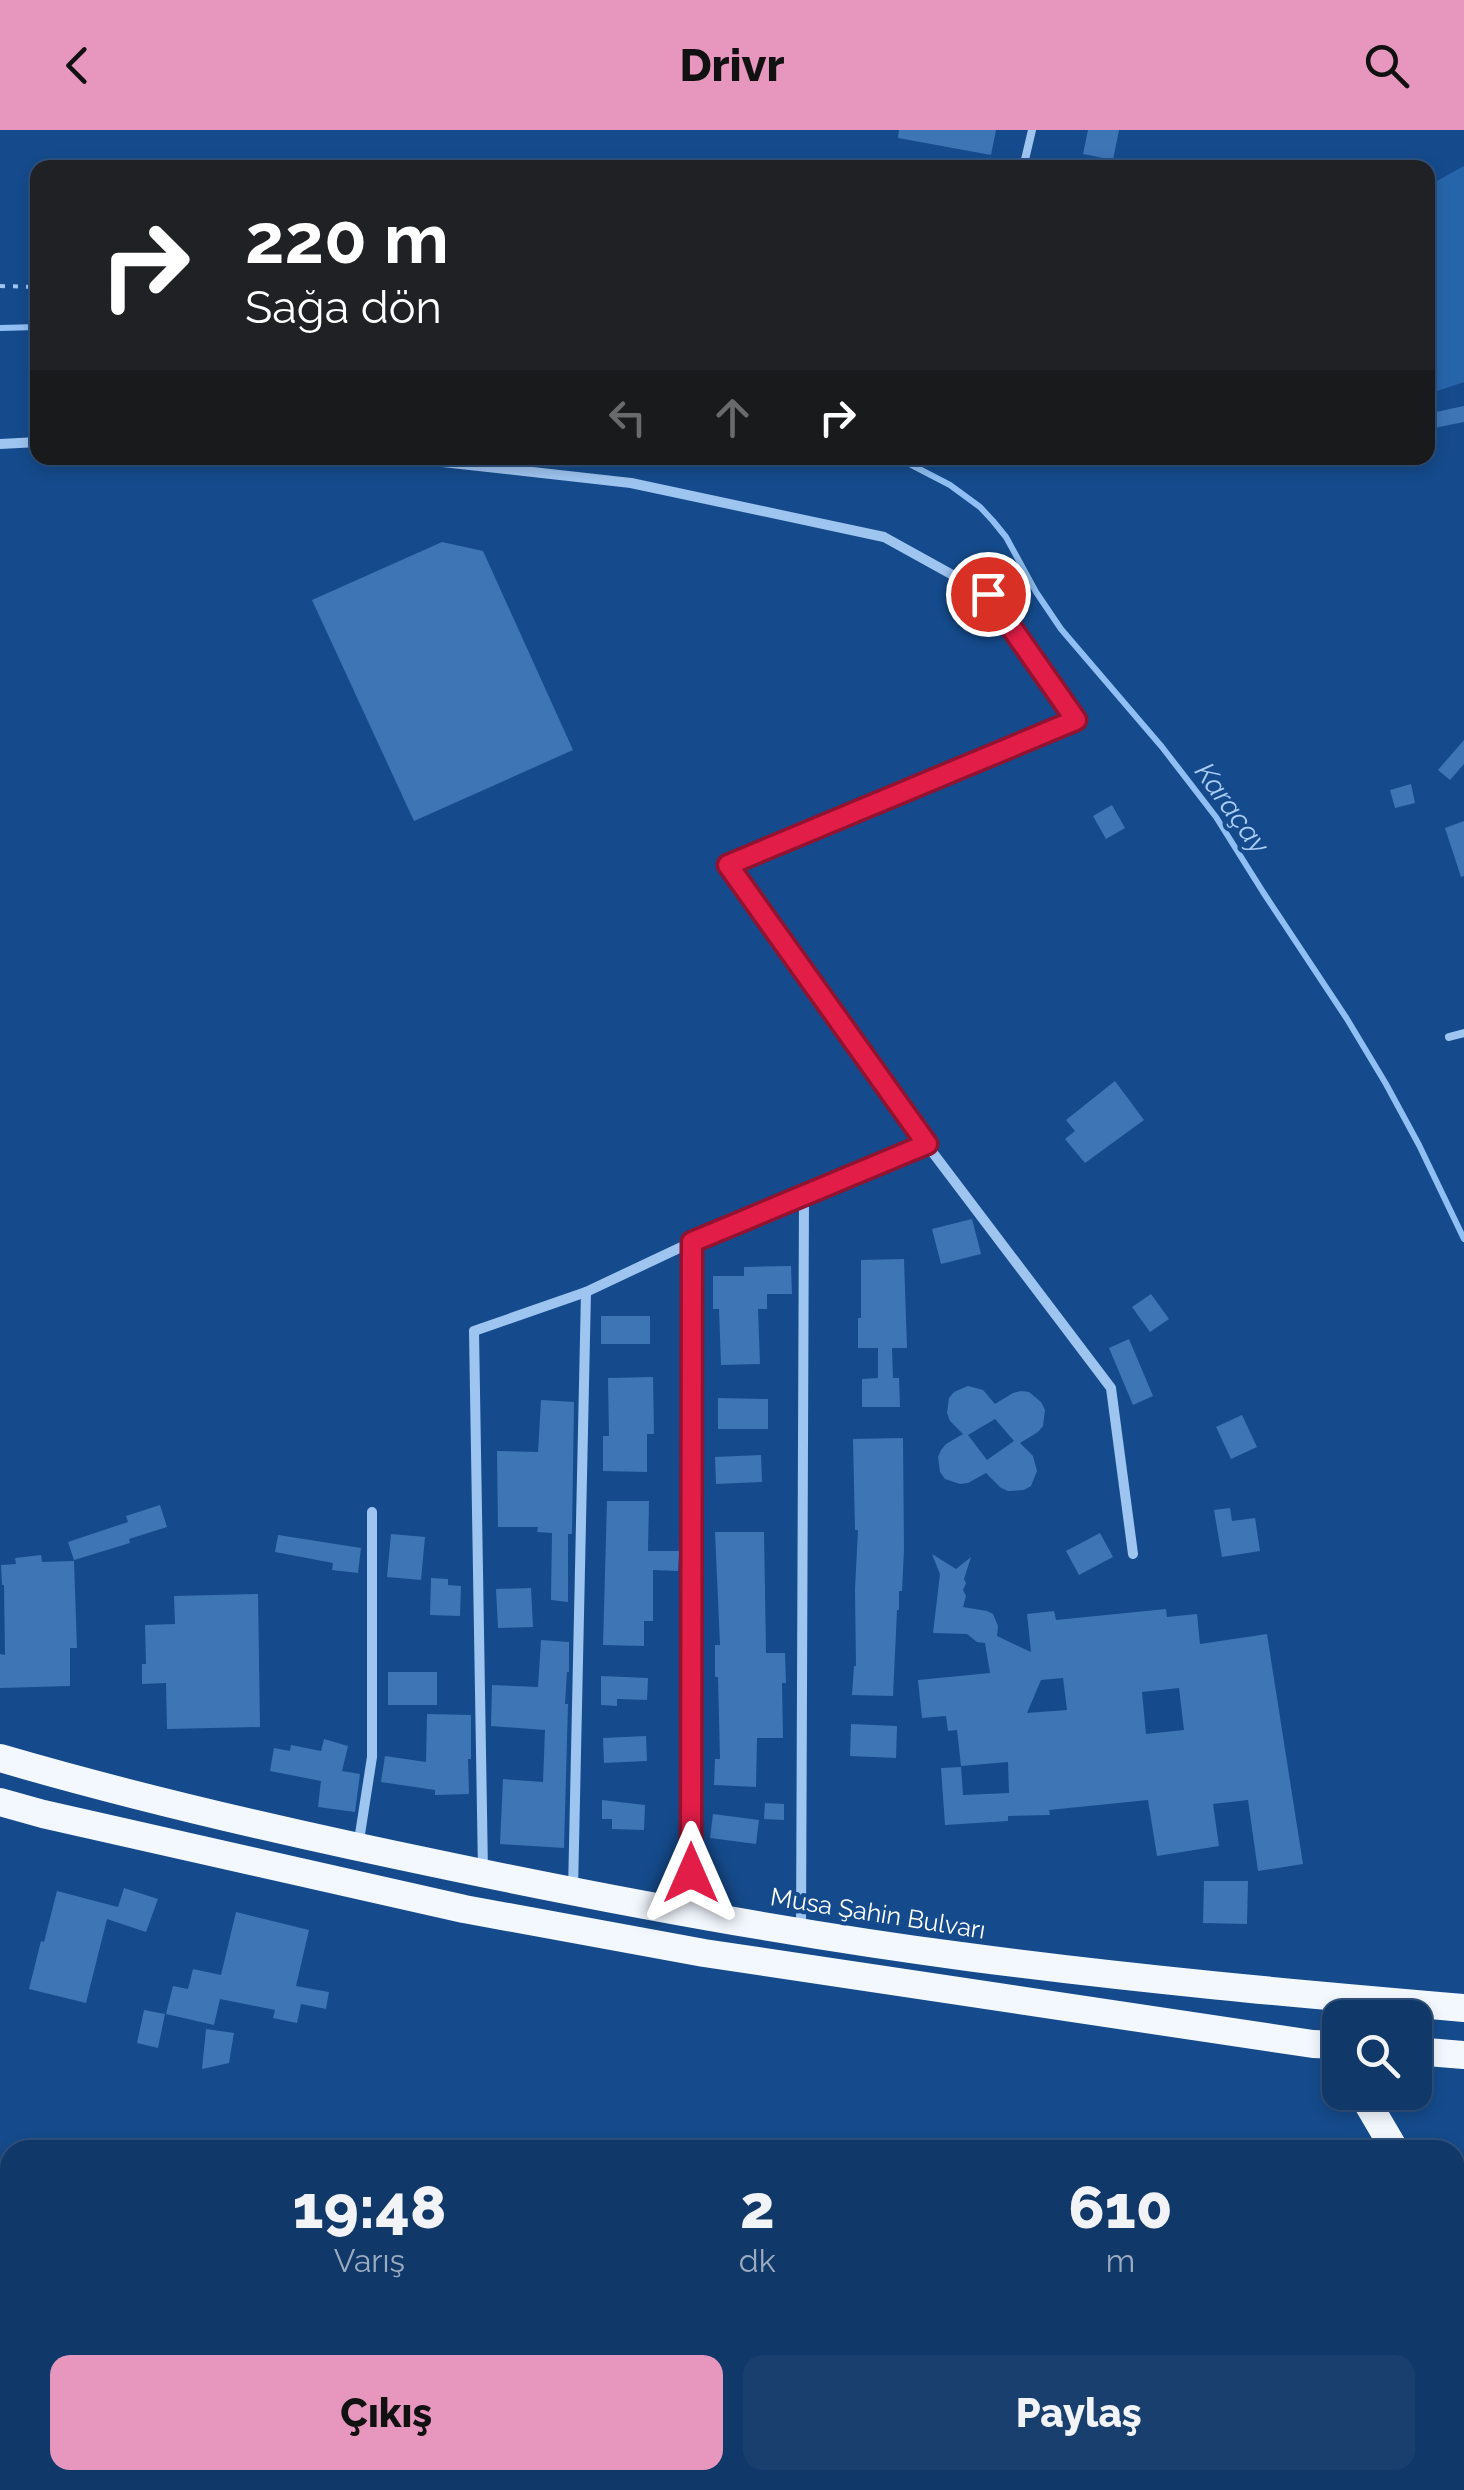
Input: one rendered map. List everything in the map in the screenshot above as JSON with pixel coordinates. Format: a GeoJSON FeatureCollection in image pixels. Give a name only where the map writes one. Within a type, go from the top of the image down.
{"type":"FeatureCollection","features":[{"type":"Feature","properties":{"kind":"highway","name":"Musa Şahin Bulvarı"},"geometry":{"type":"LineString","coordinates":[[0,1758],[208,1814],[358,1848],[801,1933],[1156,1980],[1464,2008]]}},
{"type":"Feature","properties":{"kind":"highway"},"geometry":{"type":"LineString","coordinates":[[0,1802],[482,1913],[722,1956],[1322,2044]]}},
{"type":"Feature","properties":{"kind":"highway"},"geometry":{"type":"LineString","coordinates":[[1432,2052],[1464,2055]]}},
{"type":"Feature","properties":{"kind":"highway"},"geometry":{"type":"LineString","coordinates":[[1372,2110],[1389,2140]]}},
{"type":"Feature","properties":{"kind":"street"},"geometry":{"type":"LineString","coordinates":[[0,444],[30,442]]}},
{"type":"Feature","properties":{"kind":"street"},"geometry":{"type":"LineString","coordinates":[[469,465],[631,483],[884,538],[988,594],[1076,720],[728,865],[927,1144],[1110,1388],[1133,1554]]}},
{"type":"Feature","properties":{"kind":"street"},"geometry":{"type":"LineString","coordinates":[[483,1874],[474,1332],[586,1292],[692,1242],[927,1144]]}},
{"type":"Feature","properties":{"kind":"street"},"geometry":{"type":"LineString","coordinates":[[801,1933],[804,1197]]}},
{"type":"Feature","properties":{"kind":"street"},"geometry":{"type":"LineString","coordinates":[[690,1913],[692,1242]]}},
{"type":"Feature","properties":{"kind":"street"},"geometry":{"type":"LineString","coordinates":[[573,1892],[586,1292]]}},
{"type":"Feature","properties":{"kind":"street"},"geometry":{"type":"LineString","coordinates":[[358,1848],[372,1757],[372,1512]]}},
{"type":"Feature","properties":{"kind":"lane"},"geometry":{"type":"LineString","coordinates":[[1025,160],[1032,130]]}},
{"type":"Feature","properties":{"kind":"lane"},"geometry":{"type":"LineString","coordinates":[[1448,1038],[1464,1033]]}},
{"type":"Feature","properties":{"kind":"path"},"geometry":{"type":"LineString","coordinates":[[0,286],[30,287]]}},
{"type":"Feature","properties":{"kind":"shaded area"},"geometry":{"type":"Polygon","coordinates":[[[1464,166],[1464,382],[1435,392],[1435,182],[1464,166]]]}},
{"type":"Feature","properties":{"kind":"building"},"geometry":{"type":"Polygon","coordinates":[[[899,130],[996,130],[991,155],[898,138],[899,130]]]}},
{"type":"Feature","properties":{"kind":"building"},"geometry":{"type":"Polygon","coordinates":[[[1088,130],[1119,130],[1113,160],[1083,154],[1088,130]]]}},
{"type":"Feature","properties":{"kind":"building"},"geometry":{"type":"Polygon","coordinates":[[[1464,406],[1464,422],[1435,428],[1435,412],[1464,406]]]}},
{"type":"Feature","properties":{"kind":"building"},"geometry":{"type":"Polygon","coordinates":[[[442,542],[483,551],[573,750],[414,821],[312,600],[442,542]]]}},
{"type":"Feature","properties":{"kind":"building"},"geometry":{"type":"Polygon","coordinates":[[[1464,740],[1464,764],[1450,780],[1438,770],[1464,740]]]}},
{"type":"Feature","properties":{"kind":"building"},"geometry":{"type":"Polygon","coordinates":[[[1411,784],[1415,803],[1395,808],[1390,790],[1411,784]]]}},
{"type":"Feature","properties":{"kind":"building"},"geometry":{"type":"Polygon","coordinates":[[[1112,805],[1125,828],[1106,839],[1093,816],[1112,805]]]}},
{"type":"Feature","properties":{"kind":"building"},"geometry":{"type":"Polygon","coordinates":[[[1464,821],[1464,876],[1461,877],[1445,828],[1464,821]]]}},
{"type":"Feature","properties":{"kind":"building"},"geometry":{"type":"Polygon","coordinates":[[[1115,1081],[1144,1120],[1085,1163],[1065,1139],[1075,1131],[1066,1120],[1115,1081]]]}},
{"type":"Feature","properties":{"kind":"building"},"geometry":{"type":"Polygon","coordinates":[[[972,1219],[981,1254],[941,1264],[932,1229],[972,1219]]]}},
{"type":"Feature","properties":{"kind":"building"},"geometry":{"type":"Polygon","coordinates":[[[904,1259],[907,1348],[892,1348],[893,1378],[899,1378],[900,1407],[862,1407],[862,1379],[878,1378],[878,1348],[858,1348],[861,1260],[904,1259]]]}},
{"type":"Feature","properties":{"kind":"building"},"geometry":{"type":"Polygon","coordinates":[[[791,1266],[792,1294],[767,1294],[767,1309],[758,1309],[760,1364],[721,1365],[719,1309],[713,1309],[713,1276],[744,1276],[744,1267],[791,1266]]]}},
{"type":"Feature","properties":{"kind":"building"},"geometry":{"type":"Polygon","coordinates":[[[1151,1294],[1169,1319],[1150,1332],[1132,1307],[1151,1294]]]}},
{"type":"Feature","properties":{"kind":"building"},"geometry":{"type":"Polygon","coordinates":[[[601,1316],[650,1316],[650,1344],[601,1344],[601,1316]]]}},
{"type":"Feature","properties":{"kind":"building"},"geometry":{"type":"Polygon","coordinates":[[[1129,1339],[1153,1396],[1133,1405],[1109,1348],[1129,1339]]]}},
{"type":"Feature","properties":{"kind":"building"},"geometry":{"type":"Polygon","coordinates":[[[653,1377],[654,1434],[647,1434],[647,1472],[603,1471],[603,1436],[609,1436],[608,1378],[653,1377]]]}},
{"type":"Feature","properties":{"kind":"building"},"geometry":{"type":"Polygon","coordinates":[[[968,1386],[983,1390],[995,1404],[1021,1391],[1041,1402],[1045,1410],[1043,1426],[1020,1443],[1033,1456],[1037,1471],[1031,1486],[1008,1491],[986,1473],[968,1483],[945,1479],[938,1457],[946,1444],[963,1434],[947,1413],[954,1392],[968,1386]],[[995,1419],[968,1435],[987,1460],[1014,1441],[995,1419]]]}},
{"type":"Feature","properties":{"kind":"building"},"geometry":{"type":"Polygon","coordinates":[[[718,1398],[768,1399],[768,1429],[718,1429],[718,1398]]]}},
{"type":"Feature","properties":{"kind":"building"},"geometry":{"type":"Polygon","coordinates":[[[541,1400],[574,1402],[568,1602],[551,1600],[552,1533],[537,1532],[538,1527],[498,1527],[497,1451],[538,1452],[541,1400]]]}},
{"type":"Feature","properties":{"kind":"building"},"geometry":{"type":"Polygon","coordinates":[[[1242,1415],[1257,1447],[1231,1459],[1216,1427],[1242,1415]]]}},
{"type":"Feature","properties":{"kind":"building"},"geometry":{"type":"Polygon","coordinates":[[[903,1438],[904,1550],[893,1696],[852,1695],[858,1530],[853,1439],[903,1438]]]}},
{"type":"Feature","properties":{"kind":"building"},"geometry":{"type":"Polygon","coordinates":[[[761,1455],[762,1482],[716,1484],[715,1457],[761,1455]]]}},
{"type":"Feature","properties":{"kind":"building"},"geometry":{"type":"Polygon","coordinates":[[[607,1501],[649,1501],[648,1551],[679,1551],[678,1571],[653,1570],[653,1621],[644,1621],[644,1646],[603,1645],[607,1501]]]}},
{"type":"Feature","properties":{"kind":"building"},"geometry":{"type":"Polygon","coordinates":[[[160,1505],[167,1527],[74,1560],[68,1542],[128,1522],[126,1516],[160,1505]]]}},
{"type":"Feature","properties":{"kind":"building"},"geometry":{"type":"Polygon","coordinates":[[[1230,1508],[1232,1521],[1255,1518],[1260,1551],[1222,1557],[1214,1510],[1230,1508]]]}},
{"type":"Feature","properties":{"kind":"building"},"geometry":{"type":"Polygon","coordinates":[[[715,1532],[764,1532],[766,1653],[785,1653],[783,1738],[757,1738],[756,1787],[714,1785],[715,1759],[720,1759],[715,1677],[715,1645],[720,1645],[715,1532]]]}},
{"type":"Feature","properties":{"kind":"building"},"geometry":{"type":"Polygon","coordinates":[[[1100,1533],[1113,1557],[1079,1575],[1066,1551],[1100,1533]]]}},
{"type":"Feature","properties":{"kind":"building"},"geometry":{"type":"Polygon","coordinates":[[[391,1534],[425,1537],[421,1580],[387,1577],[391,1534]]]}},
{"type":"Feature","properties":{"kind":"building"},"geometry":{"type":"Polygon","coordinates":[[[278,1535],[361,1548],[358,1573],[332,1570],[333,1563],[275,1552],[278,1535]]]}},
{"type":"Feature","properties":{"kind":"building"},"geometry":{"type":"Polygon","coordinates":[[[932,1554],[956,1569],[971,1557],[964,1579],[963,1607],[993,1614],[997,1636],[1031,1652],[1027,1614],[1054,1611],[1056,1620],[1166,1609],[1167,1617],[1197,1614],[1200,1644],[1267,1634],[1303,1864],[1258,1871],[1248,1800],[1213,1804],[1219,1846],[1157,1856],[1148,1800],[1049,1810],[1050,1815],[1008,1816],[1008,1821],[945,1825],[941,1768],[961,1767],[963,1795],[1009,1793],[1008,1762],[961,1766],[957,1730],[948,1731],[946,1716],[922,1718],[918,1680],[990,1673],[985,1643],[967,1634],[933,1633],[940,1574],[932,1554]],[[1063,1678],[1041,1680],[1027,1713],[1067,1710],[1063,1678]],[[1179,1688],[1142,1692],[1146,1734],[1184,1730],[1179,1688]]]}},
{"type":"Feature","properties":{"kind":"building"},"geometry":{"type":"Polygon","coordinates":[[[41,1555],[42,1562],[74,1561],[77,1648],[70,1648],[70,1686],[0,1688],[0,1654],[5,1655],[1,1565],[16,1564],[15,1558],[41,1555]]]}},
{"type":"Feature","properties":{"kind":"building"},"geometry":{"type":"Polygon","coordinates":[[[431,1578],[448,1579],[448,1585],[461,1586],[460,1616],[430,1615],[431,1578]]]}},
{"type":"Feature","properties":{"kind":"building"},"geometry":{"type":"Polygon","coordinates":[[[531,1588],[533,1627],[498,1628],[496,1589],[531,1588]]]}},
{"type":"Feature","properties":{"kind":"building"},"geometry":{"type":"Polygon","coordinates":[[[258,1594],[260,1727],[167,1729],[166,1683],[142,1684],[145,1625],[175,1624],[174,1596],[258,1594]]]}},
{"type":"Feature","properties":{"kind":"building"},"geometry":{"type":"Polygon","coordinates":[[[541,1640],[569,1642],[564,1848],[500,1844],[503,1779],[543,1782],[545,1730],[491,1726],[492,1685],[538,1687],[541,1640]]]}},
{"type":"Feature","properties":{"kind":"building"},"geometry":{"type":"Polygon","coordinates":[[[388,1672],[437,1672],[437,1705],[388,1705],[388,1672]]]}},
{"type":"Feature","properties":{"kind":"building"},"geometry":{"type":"Polygon","coordinates":[[[601,1676],[648,1678],[647,1700],[617,1699],[617,1706],[601,1705],[601,1676]]]}},
{"type":"Feature","properties":{"kind":"building"},"geometry":{"type":"Polygon","coordinates":[[[427,1714],[471,1715],[469,1794],[435,1795],[435,1790],[381,1782],[385,1756],[426,1762],[427,1714]]]}},
{"type":"Feature","properties":{"kind":"building"},"geometry":{"type":"Polygon","coordinates":[[[851,1724],[897,1726],[896,1758],[850,1756],[851,1724]]]}},
{"type":"Feature","properties":{"kind":"building"},"geometry":{"type":"Polygon","coordinates":[[[646,1736],[647,1761],[604,1763],[603,1738],[646,1736]]]}},
{"type":"Feature","properties":{"kind":"building"},"geometry":{"type":"Polygon","coordinates":[[[324,1739],[348,1746],[342,1771],[360,1774],[355,1812],[318,1807],[321,1781],[270,1771],[274,1748],[290,1751],[291,1745],[321,1751],[324,1739]]]}},
{"type":"Feature","properties":{"kind":"building"},"geometry":{"type":"Polygon","coordinates":[[[602,1800],[645,1805],[644,1830],[612,1829],[612,1819],[602,1819],[602,1800]]]}},
{"type":"Feature","properties":{"kind":"building"},"geometry":{"type":"Polygon","coordinates":[[[765,1803],[784,1804],[784,1820],[764,1819],[765,1803]]]}},
{"type":"Feature","properties":{"kind":"building"},"geometry":{"type":"Polygon","coordinates":[[[713,1814],[759,1820],[756,1844],[710,1838],[713,1814]]]}},
{"type":"Feature","properties":{"kind":"building"},"geometry":{"type":"Polygon","coordinates":[[[1204,1881],[1248,1881],[1247,1924],[1203,1923],[1204,1881]]]}},
{"type":"Feature","properties":{"kind":"building"},"geometry":{"type":"Polygon","coordinates":[[[124,1888],[158,1899],[146,1932],[107,1919],[86,2003],[29,1989],[57,1891],[118,1907],[124,1888]]]}},
{"type":"Feature","properties":{"kind":"building"},"geometry":{"type":"Polygon","coordinates":[[[236,1912],[309,1930],[296,1986],[329,1992],[326,2009],[301,2004],[297,2023],[273,2018],[275,2010],[220,1999],[214,2025],[166,2014],[173,1986],[188,1989],[193,1969],[221,1975],[236,1912]]]}},
{"type":"Feature","properties":{"kind":"building"},"geometry":{"type":"Polygon","coordinates":[[[144,2010],[165,2014],[158,2048],[137,2043],[144,2010]]]}},
{"type":"Feature","properties":{"kind":"building"},"geometry":{"type":"Polygon","coordinates":[[[206,2029],[234,2033],[229,2063],[202,2069],[206,2029]]]}},
{"type":"Feature","properties":{"kind":"waterway","name":"Karaçay"},"geometry":{"type":"LineString","coordinates":[[0,328],[30,327]]}},
{"type":"Feature","properties":{"kind":"waterway","name":"Karaçay"},"geometry":{"type":"LineString","coordinates":[[911,465],[950,485],[993,521],[1061,629],[1216,817],[1386,1084],[1464,1239]]}},
{"type":"Feature","properties":{"kind":"route"},"geometry":{"type":"LineString","coordinates":[[691,1873],[692,1242],[927,1144],[728,865],[1076,720],[988,594]]}}]}
